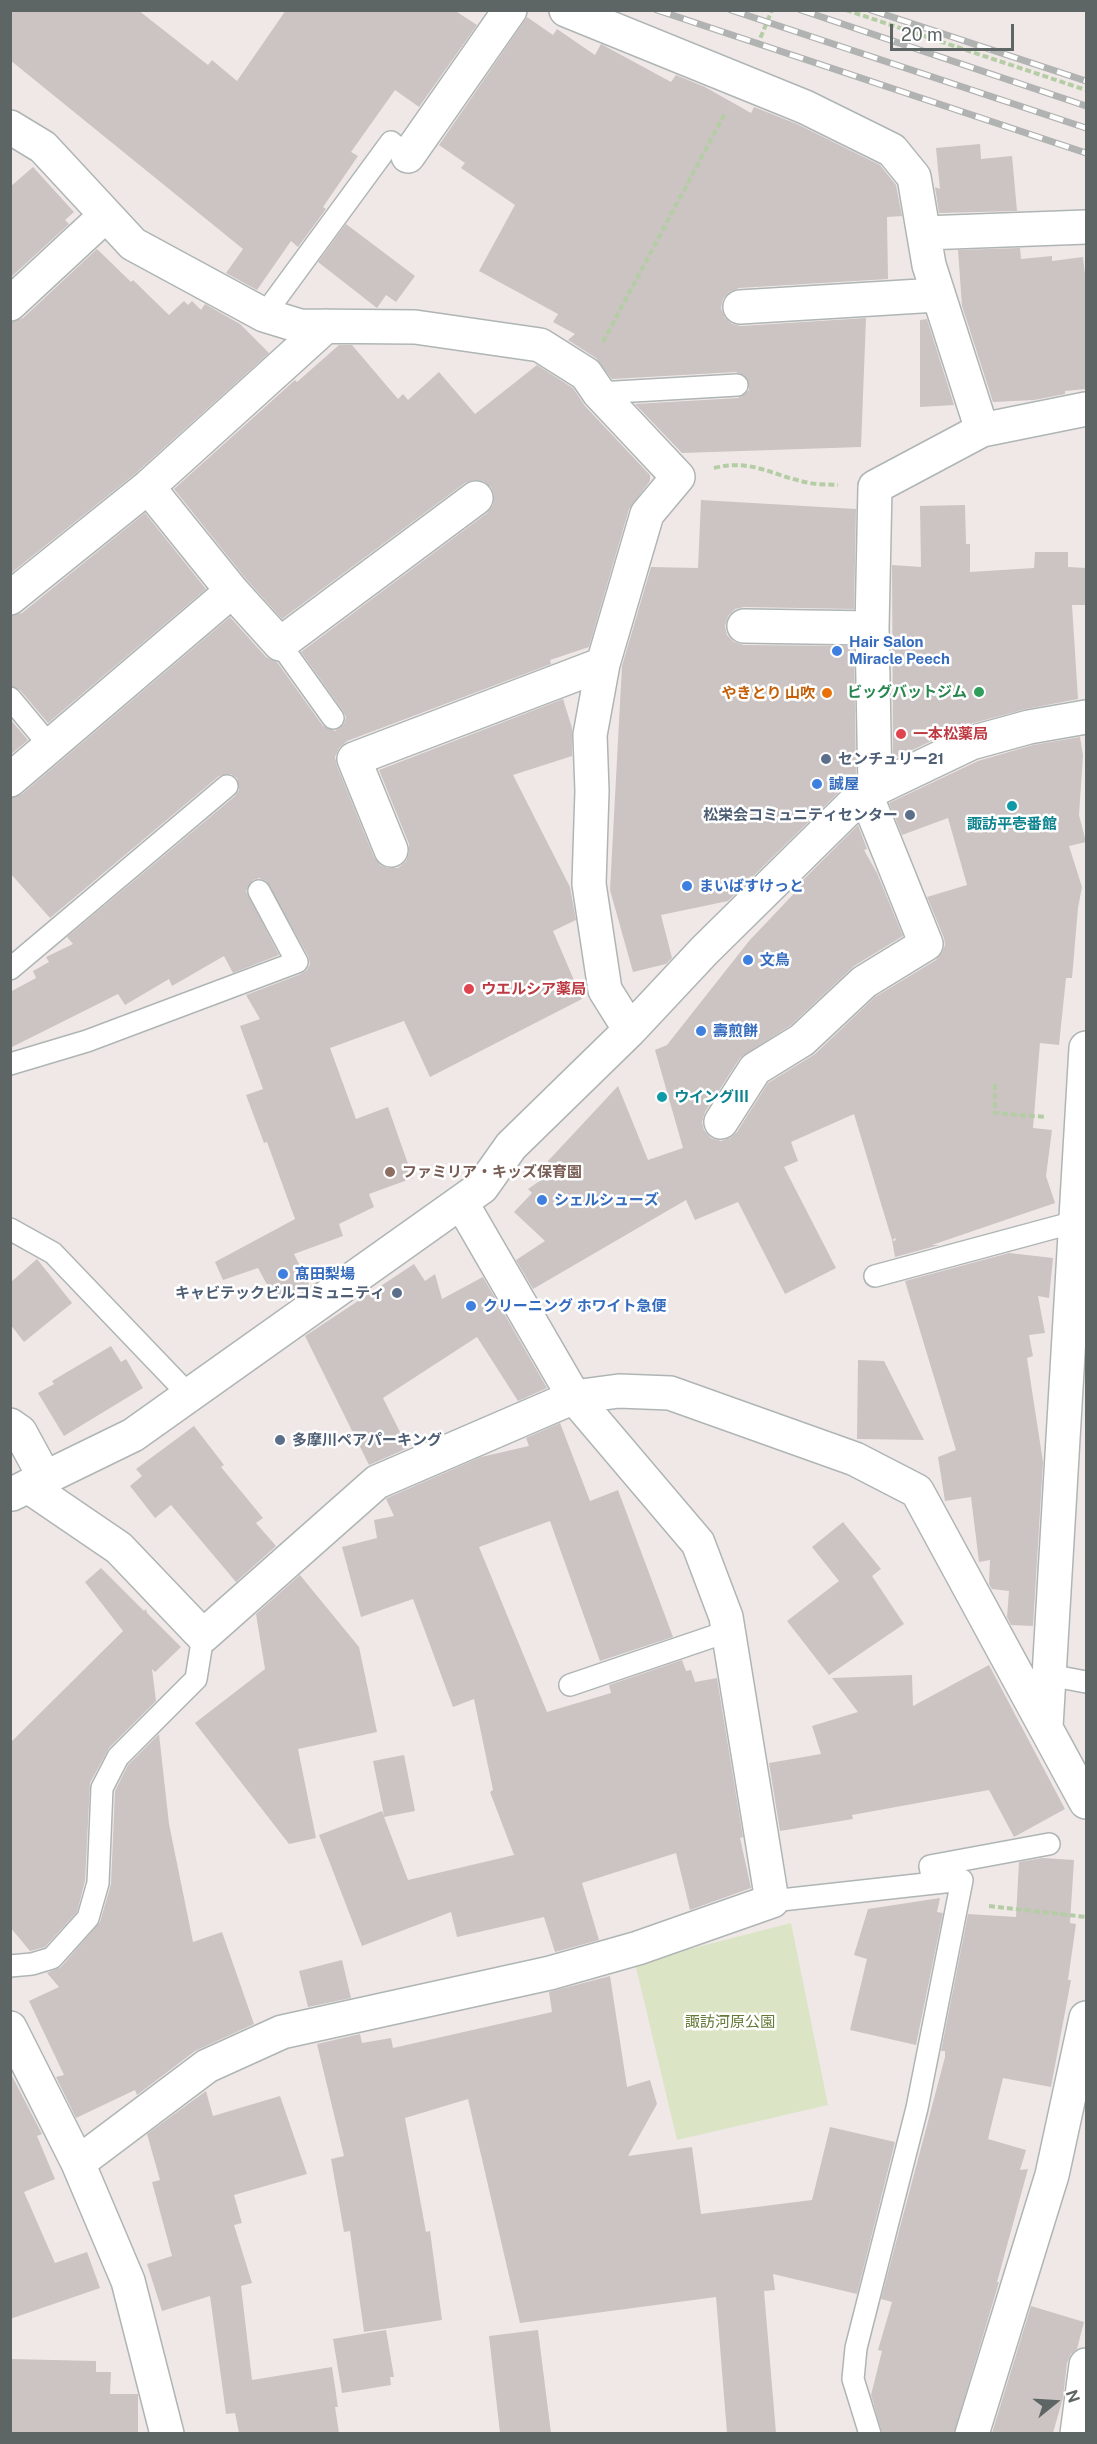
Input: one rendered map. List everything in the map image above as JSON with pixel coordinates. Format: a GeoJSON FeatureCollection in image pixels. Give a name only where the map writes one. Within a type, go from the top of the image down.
{"type":"FeatureCollection","features":[{"type":"Feature","properties":{"kind":"street"},"geometry":{"type":"LineString","coordinates":[[408,156],[510,10]]}},
{"type":"Feature","properties":{"kind":"street"},"geometry":{"type":"LineString","coordinates":[[566,10],[805,106],[892,150],[914,177],[928,265],[982,430]]}},
{"type":"Feature","properties":{"kind":"street"},"geometry":{"type":"LineString","coordinates":[[10,127],[43,147],[133,244],[264,315],[300,326],[415,327],[540,345],[593,384],[678,477],[647,513],[603,664],[590,735],[592,791],[589,884],[605,990],[630,1030]]}},
{"type":"Feature","properties":{"kind":"street"},"geometry":{"type":"LineString","coordinates":[[10,304],[106,215]]}},
{"type":"Feature","properties":{"kind":"street"},"geometry":{"type":"LineString","coordinates":[[924,233],[1086,227]]}},
{"type":"Feature","properties":{"kind":"street"},"geometry":{"type":"LineString","coordinates":[[740,307],[937,295]]}},
{"type":"Feature","properties":{"kind":"street"},"geometry":{"type":"LineString","coordinates":[[10,598],[148,487],[326,327]]}},
{"type":"Feature","properties":{"kind":"street"},"geometry":{"type":"LineString","coordinates":[[722,1122],[755,1069],[802,1040],[864,982],[926,944],[871,792],[875,487],[982,430],[1086,409]]}},
{"type":"Feature","properties":{"kind":"street"},"geometry":{"type":"LineString","coordinates":[[148,487],[232,591],[280,644],[476,498]]}},
{"type":"Feature","properties":{"kind":"street"},"geometry":{"type":"LineString","coordinates":[[10,780],[232,591]]}},
{"type":"Feature","properties":{"kind":"street"},"geometry":{"type":"LineString","coordinates":[[744,626],[872,628]]}},
{"type":"Feature","properties":{"kind":"street"},"geometry":{"type":"LineString","coordinates":[[391,850],[354,759],[603,664]]}},
{"type":"Feature","properties":{"kind":"street"},"geometry":{"type":"LineString","coordinates":[[28,1486],[133,1435],[482,1188],[510,1146],[630,1030],[712,943],[853,804],[871,792],[971,743],[1029,727],[1086,717]]}},
{"type":"Feature","properties":{"kind":"street"},"geometry":{"type":"LineString","coordinates":[[1046,1727],[1081,1224],[1082,1120],[1086,1048]]}},
{"type":"Feature","properties":{"kind":"street"},"geometry":{"type":"LineString","coordinates":[[78,2163],[207,2066],[282,2032],[550,1973],[638,1948],[772,1901],[729,1631],[726,1617],[698,1543],[574,1397],[461,1202]]}},
{"type":"Feature","properties":{"kind":"street"},"geometry":{"type":"LineString","coordinates":[[10,1425],[20,1432],[28,1486],[119,1548],[203,1636],[377,1482],[574,1397],[619,1391],[670,1393],[855,1459],[917,1491],[1086,1802]]}},
{"type":"Feature","properties":{"kind":"street"},"geometry":{"type":"LineString","coordinates":[[972,2433],[1052,2175],[1086,2018]]}},
{"type":"Feature","properties":{"kind":"street"},"geometry":{"type":"LineString","coordinates":[[10,2028],[78,2163],[128,2281],[167,2433]]}},
{"type":"Feature","properties":{"kind":"street"},"geometry":{"type":"LineString","coordinates":[[1077,2433],[1086,2365]]}},
{"type":"Feature","properties":{"kind":"lane"},"geometry":{"type":"LineString","coordinates":[[264,315],[391,142],[408,156]]}},
{"type":"Feature","properties":{"kind":"lane"},"geometry":{"type":"LineString","coordinates":[[593,384],[737,385]]}},
{"type":"Feature","properties":{"kind":"lane"},"geometry":{"type":"LineString","coordinates":[[280,644],[333,718]]}},
{"type":"Feature","properties":{"kind":"lane"},"geometry":{"type":"LineString","coordinates":[[10,698],[51,746]]}},
{"type":"Feature","properties":{"kind":"lane"},"geometry":{"type":"LineString","coordinates":[[10,969],[227,786]]}},
{"type":"Feature","properties":{"kind":"lane"},"geometry":{"type":"LineString","coordinates":[[10,1064],[87,1041],[297,962],[259,891]]}},
{"type":"Feature","properties":{"kind":"lane"},"geometry":{"type":"LineString","coordinates":[[875,1276],[1081,1224]]}},
{"type":"Feature","properties":{"kind":"lane"},"geometry":{"type":"LineString","coordinates":[[10,1229],[52,1253],[189,1395]]}},
{"type":"Feature","properties":{"kind":"lane"},"geometry":{"type":"LineString","coordinates":[[570,1685],[729,1631]]}},
{"type":"Feature","properties":{"kind":"lane"},"geometry":{"type":"LineString","coordinates":[[10,1966],[32,1964],[52,1958],[88,1918],[98,1883],[102,1788],[118,1757],[196,1679],[203,1636]]}},
{"type":"Feature","properties":{"kind":"lane"},"geometry":{"type":"LineString","coordinates":[[1049,1675],[1086,1682]]}},
{"type":"Feature","properties":{"kind":"lane"},"geometry":{"type":"LineString","coordinates":[[933,1882],[930,1866],[1049,1844]]}},
{"type":"Feature","properties":{"kind":"lane"},"geometry":{"type":"LineString","coordinates":[[772,1901],[962,1880],[917,2108],[856,2348],[853,2379],[870,2433]]}},
{"type":"Feature","properties":{"kind":"path"},"geometry":{"type":"LineString","coordinates":[[846,10],[1086,90]]}},
{"type":"Feature","properties":{"kind":"path"},"geometry":{"type":"LineString","coordinates":[[593,384],[741,82]]}},
{"type":"Feature","properties":{"kind":"path"},"geometry":{"type":"LineString","coordinates":[[678,477],[726,465],[757,466],[810,483],[875,487]]}},
{"type":"Feature","properties":{"kind":"path"},"geometry":{"type":"LineString","coordinates":[[995,1084],[995,1113],[1082,1120]]}},
{"type":"Feature","properties":{"kind":"path"},"geometry":{"type":"LineString","coordinates":[[958,1903],[1086,1917]]}},
{"type":"Feature","properties":{"kind":"green space","name":"諏訪河原公園"},"geometry":{"type":"Polygon","coordinates":[[[791,1923],[828,2105],[677,2140],[635,1963],[791,1923]]]}},
{"type":"Feature","properties":{"kind":"building"},"geometry":{"type":"Polygon","coordinates":[[[10,10],[138,10],[208,65],[212,60],[237,81],[286,10],[454,10],[477,25],[419,107],[395,90],[351,152],[358,156],[323,207],[326,209],[298,247],[291,241],[257,290],[226,273],[243,249],[10,60],[10,10]]]}},
{"type":"Feature","properties":{"kind":"building"},"geometry":{"type":"Polygon","coordinates":[[[527,17],[553,35],[557,29],[595,55],[601,44],[671,82],[676,75],[705,87],[751,113],[754,107],[797,124],[880,165],[896,185],[902,216],[887,217],[888,279],[739,288],[729,292],[723,299],[721,308],[725,318],[732,324],[741,326],[866,318],[861,447],[682,453],[635,404],[738,398],[749,390],[747,378],[736,372],[612,379],[596,358],[568,340],[575,334],[553,322],[558,314],[479,271],[515,205],[461,168],[465,163],[439,145],[527,17]]]}},
{"type":"Feature","properties":{"kind":"building"},"geometry":{"type":"Polygon","coordinates":[[[980,144],[981,159],[1012,156],[1017,211],[939,213],[935,187],[940,189],[936,148],[980,144]]]}},
{"type":"Feature","properties":{"kind":"building"},"geometry":{"type":"Polygon","coordinates":[[[33,167],[74,212],[65,220],[69,224],[10,278],[10,187],[33,167]]]}},
{"type":"Feature","properties":{"kind":"building"},"geometry":{"type":"Polygon","coordinates":[[[346,224],[415,276],[396,302],[386,295],[377,308],[318,262],[346,224]]]}},
{"type":"Feature","properties":{"kind":"building"},"geometry":{"type":"Polygon","coordinates":[[[1020,248],[1021,259],[1052,256],[1052,261],[1083,257],[1086,283],[1086,389],[1065,391],[1065,394],[1034,400],[993,402],[962,306],[958,250],[1020,248]]]}},
{"type":"Feature","properties":{"kind":"building"},"geometry":{"type":"Polygon","coordinates":[[[97,249],[169,315],[184,301],[188,305],[192,301],[201,310],[205,304],[240,324],[269,353],[136,473],[10,574],[10,322],[23,318],[97,249]]]}},
{"type":"Feature","properties":{"kind":"building"},"geometry":{"type":"Polygon","coordinates":[[[927,319],[954,405],[920,407],[920,320],[927,319]]]}},
{"type":"Feature","properties":{"kind":"building"},"geometry":{"type":"Polygon","coordinates":[[[339,345],[352,345],[398,399],[403,394],[408,400],[439,372],[475,414],[537,365],[573,388],[585,406],[650,475],[650,481],[629,509],[589,647],[550,660],[551,664],[347,741],[339,748],[335,757],[337,766],[374,857],[380,865],[398,868],[406,861],[409,844],[379,770],[563,699],[572,728],[572,756],[513,775],[570,887],[576,920],[553,931],[582,999],[430,1077],[404,1021],[330,1048],[356,1119],[388,1107],[413,1178],[369,1194],[374,1207],[339,1224],[343,1236],[294,1254],[309,1284],[276,1301],[258,1268],[223,1280],[215,1262],[295,1219],[267,1142],[264,1143],[246,1095],[263,1089],[240,1026],[260,1019],[246,995],[301,974],[310,964],[308,956],[266,881],[259,878],[253,880],[246,891],[279,955],[233,973],[224,956],[172,986],[169,979],[125,1005],[118,994],[10,1048],[10,992],[36,978],[33,971],[49,962],[46,957],[73,944],[67,937],[235,796],[239,790],[237,778],[231,774],[219,776],[50,918],[10,873],[10,798],[22,794],[230,617],[266,657],[277,662],[323,726],[335,731],[344,724],[346,717],[343,711],[301,652],[487,513],[493,505],[494,495],[491,487],[483,481],[473,480],[465,483],[282,619],[246,579],[174,489],[295,380],[297,382],[339,345]]]}},
{"type":"Feature","properties":{"kind":"building"},"geometry":{"type":"Polygon","coordinates":[[[701,500],[856,509],[854,609],[744,607],[735,609],[728,616],[725,626],[727,635],[734,642],[744,645],[854,646],[856,779],[840,791],[728,901],[661,915],[672,958],[666,964],[633,972],[610,890],[622,666],[651,567],[698,568],[701,500]]]}},
{"type":"Feature","properties":{"kind":"building"},"geometry":{"type":"Polygon","coordinates":[[[965,505],[966,544],[970,544],[970,572],[1034,568],[1035,552],[1068,552],[1068,567],[1086,568],[1086,605],[1072,605],[1078,699],[1026,709],[966,725],[893,759],[892,565],[921,567],[920,506],[965,505]]]}},
{"type":"Feature","properties":{"kind":"building"},"geometry":{"type":"Polygon","coordinates":[[[145,513],[206,589],[48,723],[20,690],[10,686],[10,616],[22,613],[145,513]]]}},
{"type":"Feature","properties":{"kind":"building"},"geometry":{"type":"Polygon","coordinates":[[[10,719],[28,740],[10,755],[10,719]]]}},
{"type":"Feature","properties":{"kind":"building"},"geometry":{"type":"Polygon","coordinates":[[[1080,737],[1083,755],[1079,815],[1086,842],[1069,846],[1082,887],[1072,978],[1066,978],[1059,1045],[1040,1043],[1033,1128],[1052,1130],[1046,1176],[1055,1203],[932,1245],[939,1245],[895,1257],[892,1240],[854,1114],[791,1142],[798,1161],[784,1167],[836,1268],[785,1294],[738,1202],[695,1220],[686,1200],[533,1289],[516,1260],[545,1241],[514,1212],[532,1193],[528,1189],[553,1172],[548,1161],[618,1086],[648,1160],[683,1148],[655,1050],[667,1045],[749,941],[803,884],[797,886],[858,825],[867,849],[864,850],[877,873],[903,936],[854,966],[791,1025],[740,1058],[705,1112],[702,1122],[704,1130],[711,1138],[721,1141],[730,1138],[737,1132],[768,1083],[815,1054],[875,997],[936,960],[942,953],[945,945],[944,938],[927,897],[967,885],[948,818],[902,835],[889,803],[978,761],[1033,745],[1080,737]]]}},
{"type":"Feature","properties":{"kind":"building"},"geometry":{"type":"Polygon","coordinates":[[[1009,1253],[1053,1258],[1049,1298],[1038,1296],[1045,1333],[1029,1335],[1033,1356],[1027,1358],[1043,1462],[1033,1626],[1011,1625],[1007,1617],[1009,1591],[992,1589],[989,1584],[990,1560],[979,1562],[971,1497],[945,1501],[938,1457],[956,1450],[905,1281],[1009,1253]]]}},
{"type":"Feature","properties":{"kind":"building"},"geometry":{"type":"Polygon","coordinates":[[[37,1259],[72,1303],[24,1342],[10,1324],[10,1283],[37,1259]]]}},
{"type":"Feature","properties":{"kind":"building"},"geometry":{"type":"Polygon","coordinates":[[[414,1264],[425,1281],[435,1274],[442,1299],[483,1277],[547,1388],[518,1401],[477,1337],[383,1398],[408,1448],[369,1465],[305,1336],[414,1264]]]}},
{"type":"Feature","properties":{"kind":"building"},"geometry":{"type":"Polygon","coordinates":[[[111,1346],[121,1362],[126,1359],[143,1388],[64,1436],[38,1393],[54,1384],[52,1381],[111,1346]]]}},
{"type":"Feature","properties":{"kind":"building"},"geometry":{"type":"Polygon","coordinates":[[[858,1360],[884,1361],[924,1440],[857,1439],[858,1360]]]}},
{"type":"Feature","properties":{"kind":"building"},"geometry":{"type":"Polygon","coordinates":[[[560,1423],[590,1501],[618,1490],[673,1637],[600,1661],[550,1521],[479,1547],[547,1712],[611,1693],[609,1685],[682,1660],[686,1671],[691,1670],[695,1682],[717,1678],[743,1837],[740,1838],[751,1888],[690,1910],[676,1853],[582,1883],[599,1940],[555,1952],[544,1917],[457,1937],[451,1912],[362,1946],[319,1835],[382,1811],[384,1815],[373,1761],[404,1755],[415,1811],[384,1817],[408,1880],[514,1855],[490,1792],[493,1790],[474,1699],[453,1707],[413,1599],[361,1617],[342,1547],[377,1538],[374,1520],[394,1516],[387,1498],[481,1457],[529,1446],[526,1438],[560,1423]]]}},
{"type":"Feature","properties":{"kind":"building"},"geometry":{"type":"Polygon","coordinates":[[[194,1426],[224,1465],[221,1467],[263,1518],[256,1523],[276,1546],[236,1582],[171,1505],[155,1518],[130,1486],[142,1476],[136,1469],[194,1426]]]}},
{"type":"Feature","properties":{"kind":"building"},"geometry":{"type":"Polygon","coordinates":[[[843,1522],[881,1569],[872,1576],[904,1624],[829,1675],[787,1621],[839,1581],[812,1547],[843,1522]]]}},
{"type":"Feature","properties":{"kind":"building"},"geometry":{"type":"Polygon","coordinates":[[[101,1568],[144,1611],[146,1609],[147,1613],[181,1647],[155,1672],[152,1669],[156,1701],[109,1748],[90,1783],[85,1881],[77,1912],[45,1947],[30,1951],[10,1927],[10,1743],[123,1631],[85,1582],[101,1568]]]}},
{"type":"Feature","properties":{"kind":"building"},"geometry":{"type":"Polygon","coordinates":[[[300,1575],[359,1647],[377,1732],[298,1749],[316,1838],[289,1844],[195,1723],[265,1669],[256,1614],[300,1575]]]}},
{"type":"Feature","properties":{"kind":"building"},"geometry":{"type":"Polygon","coordinates":[[[989,1665],[1065,1809],[1014,1837],[989,1790],[852,1815],[853,1819],[780,1831],[769,1763],[821,1754],[812,1726],[858,1712],[832,1678],[912,1675],[913,1706],[989,1665]]]}},
{"type":"Feature","properties":{"kind":"building"},"geometry":{"type":"Polygon","coordinates":[[[159,1734],[169,1824],[193,1942],[222,1932],[254,2024],[195,2051],[137,2095],[135,2090],[76,2118],[56,2077],[64,2075],[29,2001],[59,1987],[47,1973],[61,1967],[100,1922],[111,1884],[115,1791],[128,1765],[159,1734]]]}},
{"type":"Feature","properties":{"kind":"building"},"geometry":{"type":"Polygon","coordinates":[[[1043,1858],[1074,1860],[1070,1923],[1076,1924],[1068,1980],[1071,1980],[1051,2087],[1003,2078],[988,2139],[1026,2150],[1020,2170],[1028,2169],[997,2282],[999,2282],[954,2433],[882,2433],[871,2395],[882,2351],[878,2350],[892,2302],[881,2299],[945,2057],[945,2051],[941,2051],[968,1914],[1016,1917],[1019,1862],[1043,1858]]]}},
{"type":"Feature","properties":{"kind":"building"},"geometry":{"type":"Polygon","coordinates":[[[940,1898],[937,1912],[943,1913],[916,2045],[850,2030],[867,1959],[854,1955],[868,1909],[940,1898]]]}},
{"type":"Feature","properties":{"kind":"building"},"geometry":{"type":"Polygon","coordinates":[[[342,1960],[351,1998],[308,2007],[299,1971],[342,1960]]]}},
{"type":"Feature","properties":{"kind":"building"},"geometry":{"type":"Polygon","coordinates":[[[610,1976],[627,2087],[650,2080],[657,2104],[628,2156],[692,2147],[701,2214],[812,2200],[830,2127],[895,2142],[857,2294],[773,2274],[775,2290],[764,2291],[776,2433],[727,2433],[716,2297],[520,2323],[468,2099],[405,2118],[426,2232],[430,2231],[442,2320],[364,2332],[350,2231],[344,2232],[331,2159],[344,2156],[317,2044],[360,2034],[362,2043],[391,2038],[393,2048],[552,2012],[549,1992],[610,1976]]]}},
{"type":"Feature","properties":{"kind":"building"},"geometry":{"type":"Polygon","coordinates":[[[11,2074],[42,2134],[37,2136],[55,2179],[24,2192],[55,2263],[87,2252],[100,2288],[10,2319],[11,2074]]]}},
{"type":"Feature","properties":{"kind":"building"},"geometry":{"type":"Polygon","coordinates":[[[206,2091],[213,2116],[280,2096],[307,2174],[234,2195],[242,2223],[234,2225],[252,2283],[241,2286],[252,2380],[332,2367],[339,2433],[239,2433],[235,2413],[226,2414],[210,2296],[162,2311],[147,2264],[172,2256],[152,2182],[160,2180],[147,2134],[206,2091]]]}},
{"type":"Feature","properties":{"kind":"building"},"geometry":{"type":"Polygon","coordinates":[[[1031,2306],[1084,2322],[1077,2349],[1071,2354],[1067,2363],[1063,2398],[1053,2433],[992,2433],[1031,2306]]]}},
{"type":"Feature","properties":{"kind":"building"},"geometry":{"type":"Polygon","coordinates":[[[386,2330],[394,2377],[390,2377],[391,2385],[342,2393],[333,2339],[386,2330]]]}},
{"type":"Feature","properties":{"kind":"building"},"geometry":{"type":"Polygon","coordinates":[[[538,2330],[551,2433],[500,2433],[489,2336],[538,2330]]]}},
{"type":"Feature","properties":{"kind":"building"},"geometry":{"type":"Polygon","coordinates":[[[10,2359],[96,2361],[96,2372],[111,2372],[110,2394],[138,2394],[138,2433],[10,2433],[10,2359]]]}},
{"type":"Feature","properties":{"kind":"railway"},"geometry":{"type":"LineString","coordinates":[[657,10],[1086,153]]}},
{"type":"Feature","properties":{"kind":"railway"},"geometry":{"type":"LineString","coordinates":[[731,10],[1086,128]]}},
{"type":"Feature","properties":{"kind":"railway"},"geometry":{"type":"LineString","coordinates":[[801,10],[1086,106]]}},
{"type":"Feature","properties":{"kind":"railway"},"geometry":{"type":"LineString","coordinates":[[871,10],[1086,81]]}},
{"type":"Feature","properties":{"kind":"place","name":"Hair Salon Miracle Peech"},"geometry":{"type":"Point","coordinates":[837,651]}},
{"type":"Feature","properties":{"kind":"place","name":"ビッグバットジム"},"geometry":{"type":"Point","coordinates":[979,692]}},
{"type":"Feature","properties":{"kind":"place","name":"やきとり 山吹"},"geometry":{"type":"Point","coordinates":[827,693]}},
{"type":"Feature","properties":{"kind":"place","name":"一本松薬局"},"geometry":{"type":"Point","coordinates":[901,734]}},
{"type":"Feature","properties":{"kind":"place","name":"センチュリー21"},"geometry":{"type":"Point","coordinates":[826,759]}},
{"type":"Feature","properties":{"kind":"place","name":"誠屋"},"geometry":{"type":"Point","coordinates":[817,784]}},
{"type":"Feature","properties":{"kind":"place","name":"諏訪平壱番館"},"geometry":{"type":"Point","coordinates":[1012,806]}},
{"type":"Feature","properties":{"kind":"place","name":"松栄会コミュニティセンター"},"geometry":{"type":"Point","coordinates":[910,815]}},
{"type":"Feature","properties":{"kind":"place","name":"まいばすけっと"},"geometry":{"type":"Point","coordinates":[687,886]}},
{"type":"Feature","properties":{"kind":"place","name":"文鳥"},"geometry":{"type":"Point","coordinates":[748,960]}},
{"type":"Feature","properties":{"kind":"place","name":"ウエルシア薬局"},"geometry":{"type":"Point","coordinates":[469,989]}},
{"type":"Feature","properties":{"kind":"place","name":"壽煎餅"},"geometry":{"type":"Point","coordinates":[701,1031]}},
{"type":"Feature","properties":{"kind":"place","name":"ウイングⅢ"},"geometry":{"type":"Point","coordinates":[662,1097]}},
{"type":"Feature","properties":{"kind":"place","name":"ファミリア・キッズ保育園"},"geometry":{"type":"Point","coordinates":[390,1172]}},
{"type":"Feature","properties":{"kind":"place","name":"シェルシューズ"},"geometry":{"type":"Point","coordinates":[542,1200]}},
{"type":"Feature","properties":{"kind":"place","name":"髙田梨場"},"geometry":{"type":"Point","coordinates":[283,1274]}},
{"type":"Feature","properties":{"kind":"place","name":"キャビテックビルコミュニティ"},"geometry":{"type":"Point","coordinates":[397,1293]}},
{"type":"Feature","properties":{"kind":"place","name":"クリーニング ホワイト急便"},"geometry":{"type":"Point","coordinates":[471,1306]}},
{"type":"Feature","properties":{"kind":"place","name":"多摩川ペアパーキング"},"geometry":{"type":"Point","coordinates":[280,1440]}}]}
